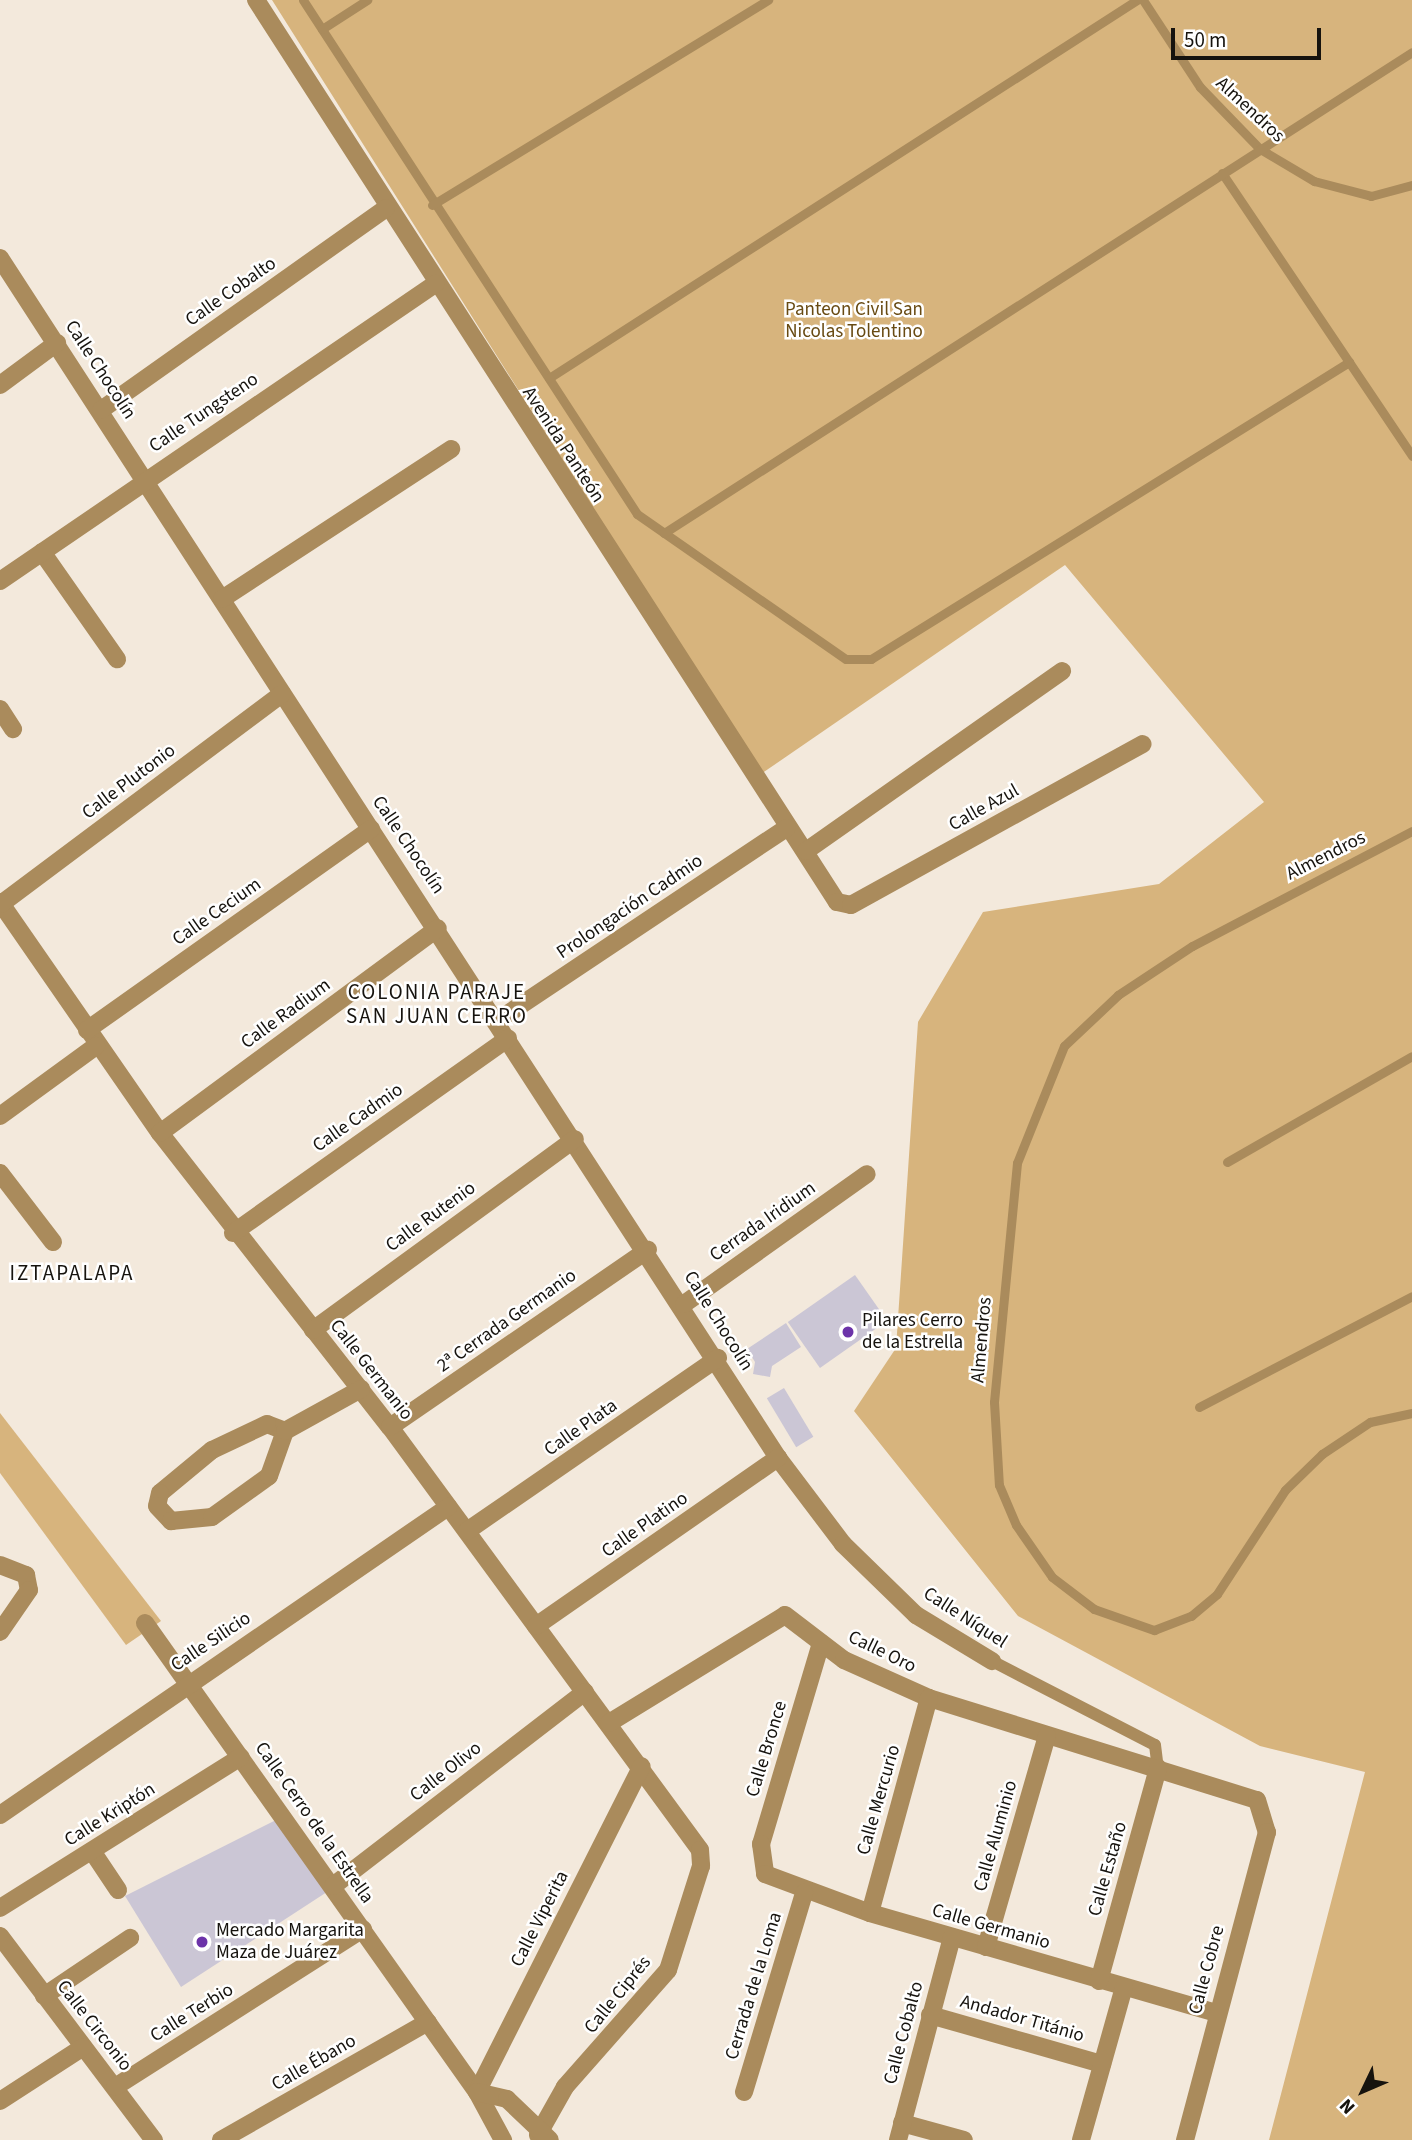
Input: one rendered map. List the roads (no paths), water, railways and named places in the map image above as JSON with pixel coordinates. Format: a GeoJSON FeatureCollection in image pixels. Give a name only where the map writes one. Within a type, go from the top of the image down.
{"type":"FeatureCollection","features":[{"type":"Feature","properties":{"kind":"street","name":"Avenida Panteón"},"geometry":{"type":"LineString","coordinates":[[256,0],[386,208],[786,828],[806,851],[844,905]]}},
{"type":"Feature","properties":{"kind":"street","name":"Calle Cobalto"},"geometry":{"type":"LineString","coordinates":[[101,410],[386,208]]}},
{"type":"Feature","properties":{"kind":"street","name":"Calle Chocolín"},"geometry":{"type":"LineString","coordinates":[[0,258],[146,478],[282,694],[684,1304],[778,1458]]}},
{"type":"Feature","properties":{"kind":"street","name":"Calle Tungsteno"},"geometry":{"type":"LineString","coordinates":[[0,581],[146,478],[435,284]]}},
{"type":"Feature","properties":{"kind":"street"},"geometry":{"type":"LineString","coordinates":[[0,385],[57,343]]}},
{"type":"Feature","properties":{"kind":"street"},"geometry":{"type":"LineString","coordinates":[[222,599],[451,449]]}},
{"type":"Feature","properties":{"kind":"street"},"geometry":{"type":"LineString","coordinates":[[42,552],[117,659]]}},
{"type":"Feature","properties":{"kind":"street"},"geometry":{"type":"LineString","coordinates":[[806,851],[1062,671]]}},
{"type":"Feature","properties":{"kind":"street","name":"Calle Plutonio"},"geometry":{"type":"LineString","coordinates":[[3,911],[282,694]]}},
{"type":"Feature","properties":{"kind":"street"},"geometry":{"type":"LineString","coordinates":[[0,709],[13,729]]}},
{"type":"Feature","properties":{"kind":"street","name":"Calle Azul"},"geometry":{"type":"LineString","coordinates":[[844,905],[1143,744]]}},
{"type":"Feature","properties":{"kind":"street","name":"Calle Cecium"},"geometry":{"type":"LineString","coordinates":[[0,1116],[91,1038],[371,828]]}},
{"type":"Feature","properties":{"kind":"street","name":"Prolongación Cadmio"},"geometry":{"type":"LineString","coordinates":[[497,1021],[786,828]]}},
{"type":"Feature","properties":{"kind":"street","name":"Calle Germanio"},"geometry":{"type":"LineString","coordinates":[[3,911],[91,1038],[233,1233],[361,1389],[642,1766],[700,1850],[701,1866]]}},
{"type":"Feature","properties":{"kind":"street","name":"Calle Radium"},"geometry":{"type":"LineString","coordinates":[[160,1133],[438,928]]}},
{"type":"Feature","properties":{"kind":"street","name":"Calle Cadmio"},"geometry":{"type":"LineString","coordinates":[[233,1233],[508,1038]]}},
{"type":"Feature","properties":{"kind":"street","name":"Calle Rutenio"},"geometry":{"type":"LineString","coordinates":[[313,1330],[575,1139]]}},
{"type":"Feature","properties":{"kind":"street"},"geometry":{"type":"LineString","coordinates":[[0,1173],[53,1242]]}},
{"type":"Feature","properties":{"kind":"street","name":"Cerrada Iridium"},"geometry":{"type":"LineString","coordinates":[[684,1304],[867,1174]]}},
{"type":"Feature","properties":{"kind":"street","name":"2ª Cerrada Germanio"},"geometry":{"type":"LineString","coordinates":[[390,1427],[648,1250]]}},
{"type":"Feature","properties":{"kind":"street","name":"Calle Plata"},"geometry":{"type":"LineString","coordinates":[[467,1531],[718,1358]]}},
{"type":"Feature","properties":{"kind":"street"},"geometry":{"type":"LineString","coordinates":[[285,1431],[267,1424],[212,1450],[160,1493],[157,1506],[171,1521],[212,1517],[269,1476],[285,1431],[361,1389]]}},
{"type":"Feature","properties":{"kind":"street","name":"Calle Platino"},"geometry":{"type":"LineString","coordinates":[[536,1626],[778,1458]]}},
{"type":"Feature","properties":{"kind":"street","name":"Calle Níquel"},"geometry":{"type":"LineString","coordinates":[[778,1458],[843,1544],[916,1615],[992,1661],[1155,1745],[1158,1768]]}},
{"type":"Feature","properties":{"kind":"street","name":"Calle Silicio"},"geometry":{"type":"LineString","coordinates":[[0,1815],[189,1682],[448,1507]]}},
{"type":"Feature","properties":{"kind":"street"},"geometry":{"type":"LineString","coordinates":[[0,1564],[26,1575],[29,1590],[0,1632]]}},
{"type":"Feature","properties":{"kind":"street","name":"Calle Oro"},"geometry":{"type":"LineString","coordinates":[[609,1723],[773,1617],[800,1622],[821,1643],[929,1698],[1047,1736]]}},
{"type":"Feature","properties":{"kind":"street","name":"Calle Cerro de la Estrella"},"geometry":{"type":"LineString","coordinates":[[145,1623],[477,2092],[499,2137]]}},
{"type":"Feature","properties":{"kind":"street","name":"Calle Bronce"},"geometry":{"type":"LineString","coordinates":[[759,1867],[821,1643]]}},
{"type":"Feature","properties":{"kind":"street","name":"Calle Olivo"},"geometry":{"type":"LineString","coordinates":[[333,1886],[585,1692]]}},
{"type":"Feature","properties":{"kind":"street","name":"Calle Mercurio"},"geometry":{"type":"LineString","coordinates":[[870,1913],[929,1698]]}},
{"type":"Feature","properties":{"kind":"street"},"geometry":{"type":"LineString","coordinates":[[1047,1736],[1158,1768]]}},
{"type":"Feature","properties":{"kind":"street","name":"Calle Aluminio"},"geometry":{"type":"LineString","coordinates":[[986,1947],[1047,1736]]}},
{"type":"Feature","properties":{"kind":"street","name":"Calle Kriptón"},"geometry":{"type":"LineString","coordinates":[[0,1908],[241,1757]]}},
{"type":"Feature","properties":{"kind":"street","name":"Calle Viperita"},"geometry":{"type":"LineString","coordinates":[[477,2092],[642,1766]]}},
{"type":"Feature","properties":{"kind":"street","name":"Calle Cobre"},"geometry":{"type":"LineString","coordinates":[[1158,1768],[1242,1793],[1265,1812],[1267,1832],[1185,2140]]}},
{"type":"Feature","properties":{"kind":"street","name":"Calle Estaño"},"geometry":{"type":"LineString","coordinates":[[1099,1980],[1158,1768]]}},
{"type":"Feature","properties":{"kind":"street"},"geometry":{"type":"LineString","coordinates":[[92,1851],[118,1890]]}},
{"type":"Feature","properties":{"kind":"street","name":"Calle Ciprés"},"geometry":{"type":"LineString","coordinates":[[544,2137],[565,2087],[668,1969],[701,1866]]}},
{"type":"Feature","properties":{"kind":"street","name":"Calle Germanio"},"geometry":{"type":"LineString","coordinates":[[759,1867],[804,1893],[1217,2013]]}},
{"type":"Feature","properties":{"kind":"street","name":"Cerrada de la Loma"},"geometry":{"type":"LineString","coordinates":[[744,2092],[804,1893]]}},
{"type":"Feature","properties":{"kind":"street","name":"Calle Terbio"},"geometry":{"type":"LineString","coordinates":[[115,2087],[363,1929]]}},
{"type":"Feature","properties":{"kind":"street","name":"Calle Circonio"},"geometry":{"type":"LineString","coordinates":[[0,1937],[7,1961],[44,1996],[154,2140]]}},
{"type":"Feature","properties":{"kind":"street","name":"Calle Cobalto"},"geometry":{"type":"LineString","coordinates":[[900,2132],[952,1937]]}},
{"type":"Feature","properties":{"kind":"street"},"geometry":{"type":"LineString","coordinates":[[44,1996],[130,1938]]}},
{"type":"Feature","properties":{"kind":"street"},"geometry":{"type":"LineString","coordinates":[[1081,2140],[1124,1987]]}},
{"type":"Feature","properties":{"kind":"street","name":"Andador Titánio"},"geometry":{"type":"LineString","coordinates":[[930,2015],[1102,2064]]}},
{"type":"Feature","properties":{"kind":"street","name":"Calle Ébano"},"geometry":{"type":"LineString","coordinates":[[221,2140],[428,2022]]}},
{"type":"Feature","properties":{"kind":"street"},"geometry":{"type":"LineString","coordinates":[[0,2101],[83,2048]]}},
{"type":"Feature","properties":{"kind":"street"},"geometry":{"type":"LineString","coordinates":[[477,2092],[507,2099],[544,2137]]}},
{"type":"Feature","properties":{"kind":"street"},"geometry":{"type":"LineString","coordinates":[[900,2132],[964,2140]]}},
{"type":"Feature","properties":{"kind":"lane"},"geometry":{"type":"LineString","coordinates":[[303,0],[432,205],[549,378],[636,514],[846,659],[871,659],[1349,362]]}},
{"type":"Feature","properties":{"kind":"lane"},"geometry":{"type":"LineString","coordinates":[[322,29],[367,0]]}},
{"type":"Feature","properties":{"kind":"lane"},"geometry":{"type":"LineString","coordinates":[[432,205],[768,0]]}},
{"type":"Feature","properties":{"kind":"lane"},"geometry":{"type":"LineString","coordinates":[[549,378],[1137,0]]}},
{"type":"Feature","properties":{"kind":"lane","name":"Almendros"},"geometry":{"type":"LineString","coordinates":[[1143,0],[1200,87],[1260,149],[1314,181],[1371,196],[1412,185]]}},
{"type":"Feature","properties":{"kind":"lane"},"geometry":{"type":"LineString","coordinates":[[664,533],[1412,52]]}},
{"type":"Feature","properties":{"kind":"lane"},"geometry":{"type":"LineString","coordinates":[[1222,173],[1412,456]]}},
{"type":"Feature","properties":{"kind":"lane","name":"Almendros"},"geometry":{"type":"LineString","coordinates":[[1412,831],[1192,946],[1118,995],[1064,1046],[1017,1163],[994,1402],[999,1485],[1016,1525],[1052,1577],[1094,1609],[1154,1630],[1191,1616],[1217,1594],[1286,1490],[1322,1454],[1370,1422],[1412,1413]]}},
{"type":"Feature","properties":{"kind":"lane"},"geometry":{"type":"LineString","coordinates":[[1227,1162],[1412,1056]]}},
{"type":"Feature","properties":{"kind":"lane"},"geometry":{"type":"LineString","coordinates":[[1199,1407],[1412,1296]]}},
{"type":"Feature","properties":{"kind":"place","name":"Pilares Cerro de la Estrella"},"geometry":{"type":"Point","coordinates":[848,1332]}},
{"type":"Feature","properties":{"kind":"place","name":"Mercado Margarita Maza de Juárez"},"geometry":{"type":"Point","coordinates":[202,1942]}},
{"type":"Feature","properties":{"kind":"district","name":"COLONIA PARAJE SAN JUAN CERRO"},"geometry":{"type":"Point","coordinates":[437,1004]}},
{"type":"Feature","properties":{"kind":"district","name":"IZTAPALAPA"},"geometry":{"type":"Point","coordinates":[72,1273]}},
{"type":"Feature","properties":{"kind":"park label","name":"Panteon Civil San Nicolas Tolentino"},"geometry":{"type":"Point","coordinates":[854,321]}}]}
